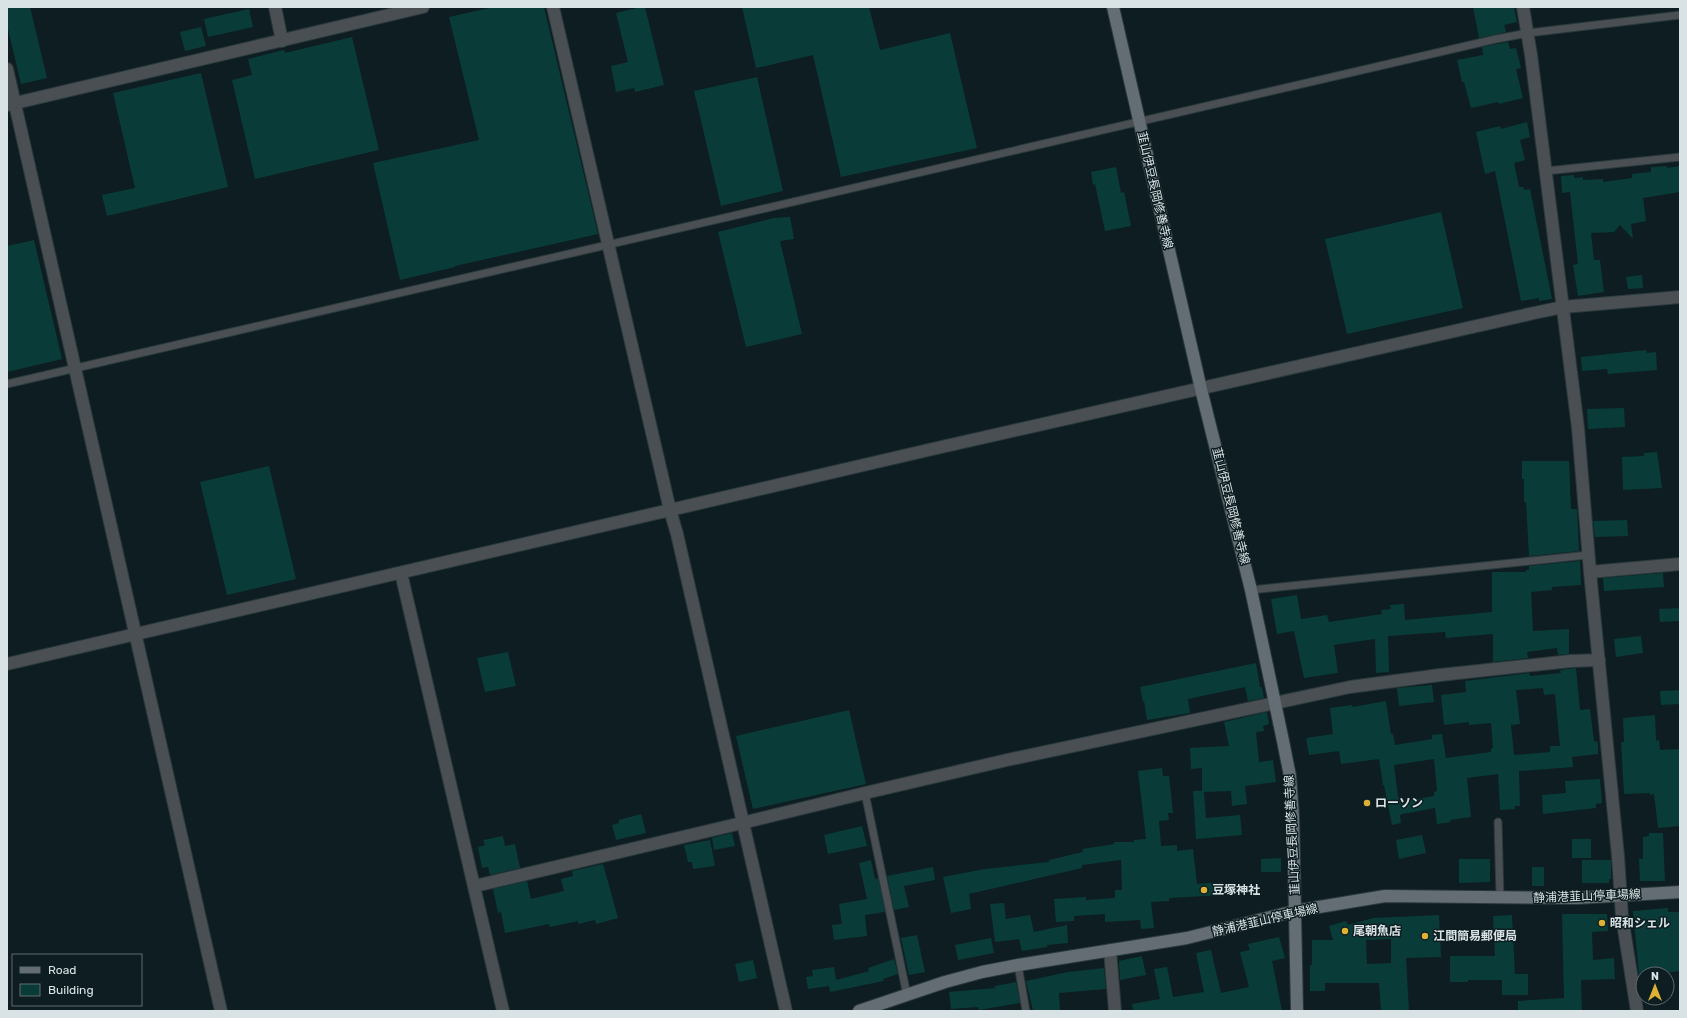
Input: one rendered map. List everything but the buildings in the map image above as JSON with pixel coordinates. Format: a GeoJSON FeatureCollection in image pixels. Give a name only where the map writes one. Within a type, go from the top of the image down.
{"type":"FeatureCollection","features":[{"type":"Feature","properties":{"kind":"main road","name":"韮山伊豆長岡修善寺線"},"geometry":{"type":"LineString","coordinates":[[1113,7],[1201,389],[1251,590],[1276,702],[1290,776],[1293,816],[1296,911],[1294,933],[1297,1011]]}},
{"type":"Feature","properties":{"kind":"main road","name":"静浦港韮山停車場線"},"geometry":{"type":"LineString","coordinates":[[859,1011],[945,982],[1018,965],[1187,938],[1296,911],[1386,896],[1577,898],[1680,892]]}},
{"type":"Feature","properties":{"kind":"street"},"geometry":{"type":"LineString","coordinates":[[275,7],[282,41]]}},
{"type":"Feature","properties":{"kind":"street"},"geometry":{"type":"LineString","coordinates":[[10,104],[282,41],[410,8],[422,7]]}},
{"type":"Feature","properties":{"kind":"street"},"geometry":{"type":"LineString","coordinates":[[553,7],[670,510],[677,534],[786,1011]]}},
{"type":"Feature","properties":{"kind":"street"},"geometry":{"type":"LineString","coordinates":[[1523,7],[1528,33],[1579,436],[1588,555],[1622,896],[1622,917],[1637,1011]]}},
{"type":"Feature","properties":{"kind":"street"},"geometry":{"type":"LineString","coordinates":[[7,69],[10,104],[74,368],[221,1011]]}},
{"type":"Feature","properties":{"kind":"street"},"geometry":{"type":"LineString","coordinates":[[7,664],[670,510],[1563,307],[1680,297]]}},
{"type":"Feature","properties":{"kind":"street"},"geometry":{"type":"LineString","coordinates":[[1590,572],[1680,564]]}},
{"type":"Feature","properties":{"kind":"street"},"geometry":{"type":"LineString","coordinates":[[401,573],[503,1011]]}},
{"type":"Feature","properties":{"kind":"street"},"geometry":{"type":"LineString","coordinates":[[475,886],[865,793],[1350,687],[1440,675],[1571,661],[1599,660]]}},
{"type":"Feature","properties":{"kind":"street"},"geometry":{"type":"LineString","coordinates":[[1110,950],[1116,1011]]}},
{"type":"Feature","properties":{"kind":"lane"},"geometry":{"type":"LineString","coordinates":[[7,384],[1139,120],[1496,39],[1528,33],[1680,15]]}},
{"type":"Feature","properties":{"kind":"lane"},"geometry":{"type":"LineString","coordinates":[[1546,171],[1680,156]]}},
{"type":"Feature","properties":{"kind":"lane"},"geometry":{"type":"LineString","coordinates":[[1251,590],[1588,555]]}},
{"type":"Feature","properties":{"kind":"lane"},"geometry":{"type":"LineString","coordinates":[[865,793],[907,995]]}},
{"type":"Feature","properties":{"kind":"lane"},"geometry":{"type":"LineString","coordinates":[[1498,822],[1500,897]]}},
{"type":"Feature","properties":{"kind":"lane"},"geometry":{"type":"LineString","coordinates":[[1018,965],[1026,1011]]}},
{"type":"Feature","properties":{"kind":"place","name":"ローソン"},"geometry":{"type":"Point","coordinates":[1367,803]}},
{"type":"Feature","properties":{"kind":"place","name":"豆塚神社"},"geometry":{"type":"Point","coordinates":[1204,890]}},
{"type":"Feature","properties":{"kind":"place","name":"昭和シェル"},"geometry":{"type":"Point","coordinates":[1602,923]}},
{"type":"Feature","properties":{"kind":"place","name":"尾朝魚店"},"geometry":{"type":"Point","coordinates":[1345,931]}},
{"type":"Feature","properties":{"kind":"place","name":"江間簡易郵便局"},"geometry":{"type":"Point","coordinates":[1425,936]}}]}
